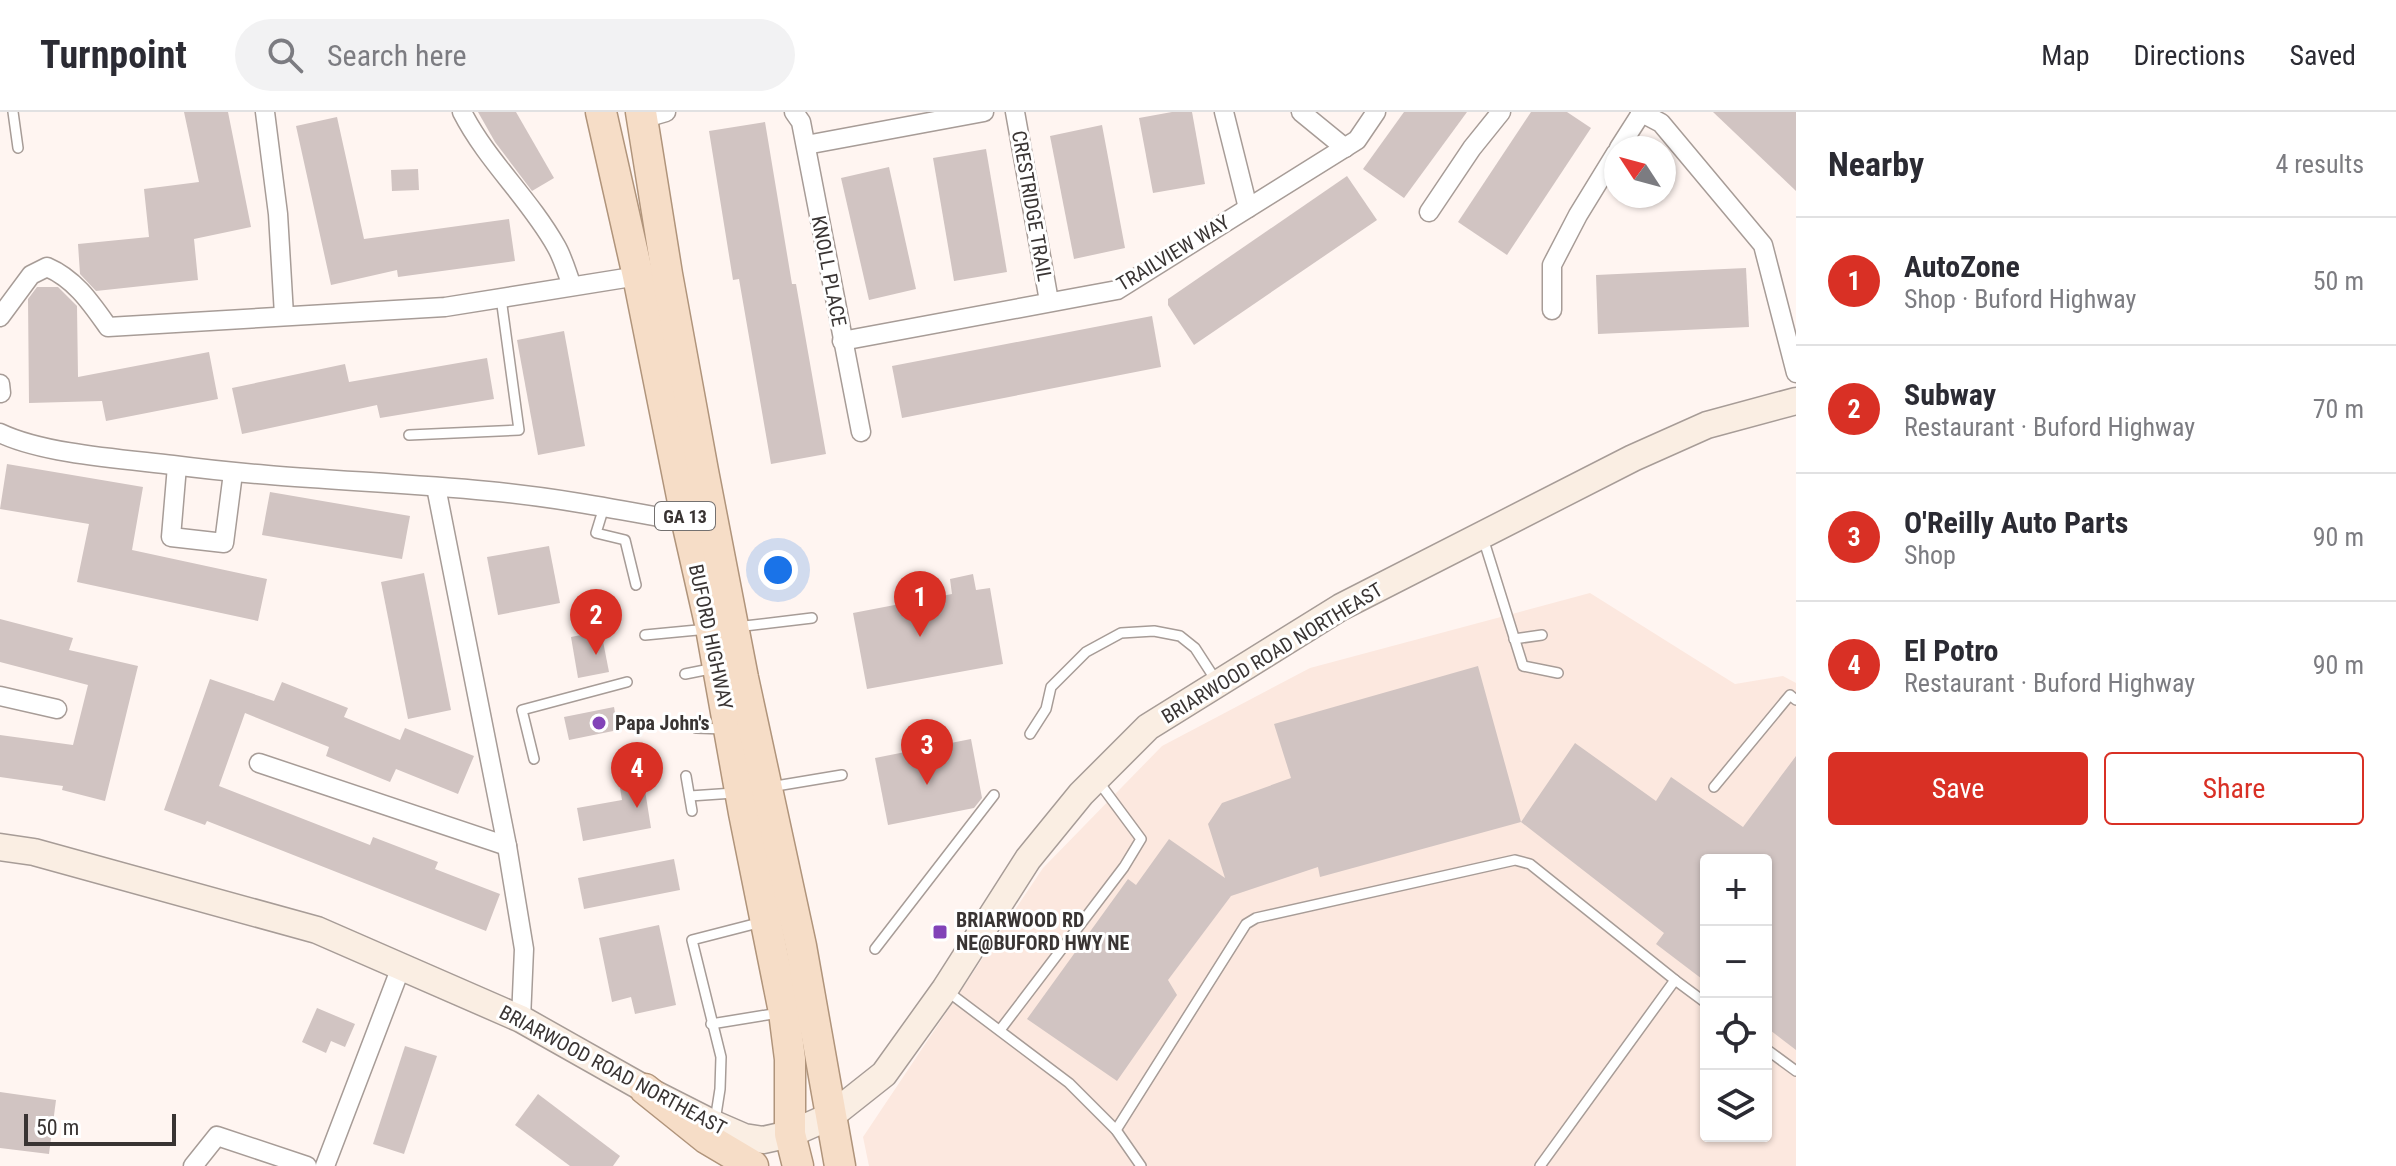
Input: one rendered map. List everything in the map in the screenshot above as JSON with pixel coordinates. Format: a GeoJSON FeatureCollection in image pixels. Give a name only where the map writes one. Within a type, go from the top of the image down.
{"type":"FeatureCollection","features":[{"type":"Feature","properties":{"kind":"main road","name":"BUFORD HIGHWAY"},"geometry":{"type":"LineString","coordinates":[[601,112],[638,276],[687,522],[722,628],[719,668],[730,729],[753,790],[801,946],[840,1166]]}},
{"type":"Feature","properties":{"kind":"main road","name":"BUFORD HIGHWAY"},"geometry":{"type":"LineString","coordinates":[[649,114],[667,274],[722,628],[753,790],[765,921],[784,1012],[790,1059],[790,1134],[798,1166]]}},
{"type":"Feature","properties":{"kind":"main road"},"geometry":{"type":"LineString","coordinates":[[645,1089],[706,1138],[753,1166]]}},
{"type":"Feature","properties":{"kind":"street"},"geometry":{"type":"LineString","coordinates":[[265,112],[278,214],[284,315]]}},
{"type":"Feature","properties":{"kind":"street"},"geometry":{"type":"LineString","coordinates":[[462,112],[475,138],[541,222],[557,248],[572,286]]}},
{"type":"Feature","properties":{"kind":"street","name":"KNOLL PLACE"},"geometry":{"type":"LineString","coordinates":[[794,112],[801,122],[806,145],[861,432]]}},
{"type":"Feature","properties":{"kind":"street"},"geometry":{"type":"LineString","coordinates":[[806,145],[984,112]]}},
{"type":"Feature","properties":{"kind":"street","name":"CRESTRIDGE TRAIL"},"geometry":{"type":"LineString","coordinates":[[1015,112],[1049,301]]}},
{"type":"Feature","properties":{"kind":"street"},"geometry":{"type":"LineString","coordinates":[[1224,112],[1248,208]]}},
{"type":"Feature","properties":{"kind":"street"},"geometry":{"type":"LineString","coordinates":[[1301,112],[1345,148]]}},
{"type":"Feature","properties":{"kind":"street","name":"TRAILVIEW WAY"},"geometry":{"type":"LineString","coordinates":[[842,341],[1117,290],[1357,140],[1376,112]]}},
{"type":"Feature","properties":{"kind":"street"},"geometry":{"type":"LineString","coordinates":[[1429,212],[1472,148],[1501,112]]}},
{"type":"Feature","properties":{"kind":"street"},"geometry":{"type":"LineString","coordinates":[[1626,136],[1641,112],[1661,123],[1763,245],[1796,373]]}},
{"type":"Feature","properties":{"kind":"street"},"geometry":{"type":"LineString","coordinates":[[1552,310],[1552,265],[1604,173]]}},
{"type":"Feature","properties":{"kind":"street"},"geometry":{"type":"LineString","coordinates":[[0,317],[31,275],[47,267],[62,273],[78,287],[108,327],[445,307],[638,276]]}},
{"type":"Feature","properties":{"kind":"street"},"geometry":{"type":"LineString","coordinates":[[0,384],[1,393]]}},
{"type":"Feature","properties":{"kind":"street","name":"BRIARWOOD ROAD NORTHEAST"},"geometry":{"type":"LineString","coordinates":[[0,847],[34,852],[317,930],[521,1019],[645,1089],[744,1137],[763,1140],[790,1134],[831,1116],[884,1074],[945,989],[1028,859],[1096,779],[1148,727],[1341,607],[1633,458],[1707,425],[1796,401]]}},
{"type":"Feature","properties":{"kind":"street"},"geometry":{"type":"LineString","coordinates":[[0,433],[20,442],[177,466],[233,473],[489,491],[687,522]]}},
{"type":"Feature","properties":{"kind":"street"},"geometry":{"type":"LineString","coordinates":[[177,466],[171,537],[224,543],[233,473]]}},
{"type":"Feature","properties":{"kind":"street"},"geometry":{"type":"LineString","coordinates":[[436,487],[507,846],[524,949],[521,1019]]}},
{"type":"Feature","properties":{"kind":"street"},"geometry":{"type":"LineString","coordinates":[[0,696],[57,709]]}},
{"type":"Feature","properties":{"kind":"street"},"geometry":{"type":"LineString","coordinates":[[259,763],[507,846]]}},
{"type":"Feature","properties":{"kind":"street"},"geometry":{"type":"LineString","coordinates":[[325,1166],[401,967]]}},
{"type":"Feature","properties":{"kind":"street"},"geometry":{"type":"LineString","coordinates":[[193,1166],[217,1136],[307,1166]]}},
{"type":"Feature","properties":{"kind":"lane"},"geometry":{"type":"LineString","coordinates":[[13,112],[18,148]]}},
{"type":"Feature","properties":{"kind":"lane"},"geometry":{"type":"LineString","coordinates":[[409,435],[519,430],[501,298]]}},
{"type":"Feature","properties":{"kind":"lane"},"geometry":{"type":"LineString","coordinates":[[604,507],[596,533],[625,540],[636,585]]}},
{"type":"Feature","properties":{"kind":"lane"},"geometry":{"type":"LineString","coordinates":[[1482,535],[1523,666],[1558,673]]}},
{"type":"Feature","properties":{"kind":"lane"},"geometry":{"type":"LineString","coordinates":[[645,635],[812,618]]}},
{"type":"Feature","properties":{"kind":"lane"},"geometry":{"type":"LineString","coordinates":[[1030,734],[1046,709],[1051,687],[1086,652],[1121,633],[1154,631],[1180,636],[1195,648],[1217,682]]}},
{"type":"Feature","properties":{"kind":"lane"},"geometry":{"type":"LineString","coordinates":[[1514,639],[1542,635]]}},
{"type":"Feature","properties":{"kind":"lane"},"geometry":{"type":"LineString","coordinates":[[685,674],[719,668]]}},
{"type":"Feature","properties":{"kind":"lane"},"geometry":{"type":"LineString","coordinates":[[534,759],[522,710],[627,682]]}},
{"type":"Feature","properties":{"kind":"lane"},"geometry":{"type":"LineString","coordinates":[[1714,787],[1790,695],[1796,700]]}},
{"type":"Feature","properties":{"kind":"lane"},"geometry":{"type":"LineString","coordinates":[[696,728],[730,729]]}},
{"type":"Feature","properties":{"kind":"lane"},"geometry":{"type":"LineString","coordinates":[[690,796],[753,790],[842,775]]}},
{"type":"Feature","properties":{"kind":"lane"},"geometry":{"type":"LineString","coordinates":[[686,776],[692,811]]}},
{"type":"Feature","properties":{"kind":"lane"},"geometry":{"type":"LineString","coordinates":[[1000,1030],[1124,867],[1141,839],[1096,779]]}},
{"type":"Feature","properties":{"kind":"lane"},"geometry":{"type":"LineString","coordinates":[[875,949],[994,795]]}},
{"type":"Feature","properties":{"kind":"lane"},"geometry":{"type":"LineString","coordinates":[[1116,1130],[1246,924],[1256,918],[1515,860],[1530,864],[1700,999]]}},
{"type":"Feature","properties":{"kind":"lane"},"geometry":{"type":"LineString","coordinates":[[714,1124],[721,1057],[692,940],[765,921]]}},
{"type":"Feature","properties":{"kind":"lane"},"geometry":{"type":"LineString","coordinates":[[1540,1166],[1675,980]]}},
{"type":"Feature","properties":{"kind":"lane"},"geometry":{"type":"LineString","coordinates":[[945,989],[1069,1083],[1116,1130],[1141,1166]]}},
{"type":"Feature","properties":{"kind":"lane"},"geometry":{"type":"LineString","coordinates":[[711,1024],[784,1012]]}},
{"type":"Feature","properties":{"kind":"lane"},"geometry":{"type":"LineString","coordinates":[[1772,1053],[1796,1071]]}},
{"type":"Feature","properties":{"kind":"shaded area"},"geometry":{"type":"Polygon","coordinates":[[[1590,593],[1735,684],[1783,676],[1796,683],[1796,1166],[869,1166],[863,1137],[1043,868],[1162,746],[1310,668],[1590,593]]]}},
{"type":"Feature","properties":{"kind":"building"},"geometry":{"type":"Polygon","coordinates":[[[184,112],[228,112],[251,227],[194,239],[198,280],[96,291],[80,274],[78,244],[149,237],[144,189],[199,182],[184,112]]]}},
{"type":"Feature","properties":{"kind":"building"},"geometry":{"type":"Polygon","coordinates":[[[478,112],[516,112],[554,178],[532,191],[495,142],[478,112]]]}},
{"type":"Feature","properties":{"kind":"building"},"geometry":{"type":"Polygon","coordinates":[[[1192,112],[1205,184],[1153,193],[1139,118],[1192,112]]]}},
{"type":"Feature","properties":{"kind":"building"},"geometry":{"type":"Polygon","coordinates":[[[1404,112],[1467,112],[1404,198],[1363,169],[1404,112]]]}},
{"type":"Feature","properties":{"kind":"building"},"geometry":{"type":"Polygon","coordinates":[[[1531,112],[1567,112],[1591,128],[1507,255],[1458,222],[1531,112]]]}},
{"type":"Feature","properties":{"kind":"building"},"geometry":{"type":"Polygon","coordinates":[[[1713,112],[1796,112],[1796,191],[1713,112]]]}},
{"type":"Feature","properties":{"kind":"building"},"geometry":{"type":"Polygon","coordinates":[[[337,117],[364,239],[509,219],[515,261],[398,277],[397,270],[331,285],[296,126],[337,117]]]}},
{"type":"Feature","properties":{"kind":"building"},"geometry":{"type":"Polygon","coordinates":[[[765,122],[792,284],[796,284],[826,454],[771,464],[739,279],[733,280],[709,131],[765,122]]]}},
{"type":"Feature","properties":{"kind":"building"},"geometry":{"type":"Polygon","coordinates":[[[1102,125],[1125,248],[1074,259],[1050,136],[1102,125]]]}},
{"type":"Feature","properties":{"kind":"building"},"geometry":{"type":"Polygon","coordinates":[[[986,149],[1007,272],[954,281],[933,158],[986,149]]]}},
{"type":"Feature","properties":{"kind":"building"},"geometry":{"type":"Polygon","coordinates":[[[889,167],[916,289],[869,300],[841,178],[889,167]]]}},
{"type":"Feature","properties":{"kind":"building"},"geometry":{"type":"Polygon","coordinates":[[[418,169],[419,190],[392,191],[391,170],[418,169]]]}},
{"type":"Feature","properties":{"kind":"building"},"geometry":{"type":"Polygon","coordinates":[[[1347,176],[1377,220],[1194,345],[1168,305],[1168,299],[1347,176]]]}},
{"type":"Feature","properties":{"kind":"building"},"geometry":{"type":"Polygon","coordinates":[[[1746,268],[1749,327],[1598,334],[1596,275],[1746,268]]]}},
{"type":"Feature","properties":{"kind":"building"},"geometry":{"type":"Polygon","coordinates":[[[37,287],[58,287],[77,306],[78,377],[209,352],[218,399],[106,421],[102,401],[29,403],[28,299],[37,287]]]}},
{"type":"Feature","properties":{"kind":"building"},"geometry":{"type":"Polygon","coordinates":[[[1152,316],[1161,367],[902,418],[892,366],[1152,316]]]}},
{"type":"Feature","properties":{"kind":"building"},"geometry":{"type":"Polygon","coordinates":[[[564,331],[585,446],[538,455],[517,340],[564,331]]]}},
{"type":"Feature","properties":{"kind":"building"},"geometry":{"type":"Polygon","coordinates":[[[487,358],[494,399],[380,418],[377,405],[242,434],[232,388],[345,364],[349,382],[487,358]]]}},
{"type":"Feature","properties":{"kind":"building"},"geometry":{"type":"Polygon","coordinates":[[[7,464],[143,487],[132,550],[267,579],[258,621],[77,582],[89,524],[0,509],[7,464]]]}},
{"type":"Feature","properties":{"kind":"building"},"geometry":{"type":"Polygon","coordinates":[[[270,492],[410,516],[402,559],[262,535],[270,492]]]}},
{"type":"Feature","properties":{"kind":"building"},"geometry":{"type":"Polygon","coordinates":[[[549,546],[560,603],[498,615],[487,557],[549,546]]]}},
{"type":"Feature","properties":{"kind":"building"},"geometry":{"type":"Polygon","coordinates":[[[424,573],[451,710],[408,719],[381,582],[424,573]]]}},
{"type":"Feature","properties":{"kind":"building"},"geometry":{"type":"Polygon","coordinates":[[[973,574],[976,590],[990,588],[1003,664],[867,689],[853,613],[952,594],[950,579],[973,574]]]}},
{"type":"Feature","properties":{"kind":"building"},"geometry":{"type":"Polygon","coordinates":[[[0,619],[73,638],[69,650],[138,666],[105,801],[62,790],[63,786],[0,777],[0,735],[73,745],[88,685],[0,662],[0,619]]]}},
{"type":"Feature","properties":{"kind":"building"},"geometry":{"type":"Polygon","coordinates":[[[601,631],[609,672],[578,678],[571,637],[601,631]]]}},
{"type":"Feature","properties":{"kind":"building"},"geometry":{"type":"Polygon","coordinates":[[[1478,666],[1521,822],[1320,877],[1318,867],[1231,896],[1168,980],[1177,995],[1117,1081],[1027,1019],[1128,879],[1136,885],[1169,839],[1225,878],[1208,824],[1222,803],[1291,778],[1274,724],[1478,666]]]}},
{"type":"Feature","properties":{"kind":"building"},"geometry":{"type":"Polygon","coordinates":[[[210,679],[274,701],[282,682],[348,708],[344,717],[400,740],[405,728],[474,756],[458,794],[396,769],[390,782],[326,756],[329,747],[245,713],[219,786],[370,845],[373,837],[438,862],[435,869],[500,894],[486,931],[207,821],[205,825],[164,810],[210,679]]]}},
{"type":"Feature","properties":{"kind":"building"},"geometry":{"type":"Polygon","coordinates":[[[614,707],[618,730],[569,740],[564,717],[614,707]]]}},
{"type":"Feature","properties":{"kind":"building"},"geometry":{"type":"Polygon","coordinates":[[[971,739],[982,798],[974,808],[888,825],[875,758],[971,739]]]}},
{"type":"Feature","properties":{"kind":"building"},"geometry":{"type":"Polygon","coordinates":[[[1575,743],[1656,801],[1671,777],[1743,827],[1796,756],[1796,1050],[1772,1032],[1772,854],[1700,854],[1700,977],[1656,944],[1664,933],[1521,822],[1575,743]]]}},
{"type":"Feature","properties":{"kind":"building"},"geometry":{"type":"Polygon","coordinates":[[[644,784],[651,828],[583,841],[577,808],[622,800],[620,788],[644,784]]]}},
{"type":"Feature","properties":{"kind":"building"},"geometry":{"type":"Polygon","coordinates":[[[674,859],[680,890],[584,909],[578,878],[674,859]]]}},
{"type":"Feature","properties":{"kind":"building"},"geometry":{"type":"Polygon","coordinates":[[[659,925],[676,1005],[635,1014],[631,997],[612,1002],[599,938],[659,925]]]}},
{"type":"Feature","properties":{"kind":"building"},"geometry":{"type":"Polygon","coordinates":[[[317,1008],[355,1024],[345,1047],[331,1041],[326,1053],[302,1042],[317,1008]]]}},
{"type":"Feature","properties":{"kind":"building"},"geometry":{"type":"Polygon","coordinates":[[[405,1046],[437,1056],[404,1154],[373,1144],[405,1046]]]}},
{"type":"Feature","properties":{"kind":"building"},"geometry":{"type":"Polygon","coordinates":[[[0,1092],[56,1100],[49,1154],[0,1148],[0,1092]]]}},
{"type":"Feature","properties":{"kind":"building"},"geometry":{"type":"Polygon","coordinates":[[[538,1094],[620,1156],[613,1166],[570,1166],[515,1125],[538,1094]]]}},
{"type":"Feature","properties":{"kind":"place","name":"AutoZone"},"geometry":{"type":"Point","coordinates":[920,637]}},
{"type":"Feature","properties":{"kind":"place","name":"Subway"},"geometry":{"type":"Point","coordinates":[596,655]}},
{"type":"Feature","properties":{"kind":"place","name":"Papa John's"},"geometry":{"type":"Point","coordinates":[599,723]}},
{"type":"Feature","properties":{"kind":"place","name":"O'Reilly Auto Parts"},"geometry":{"type":"Point","coordinates":[927,785]}},
{"type":"Feature","properties":{"kind":"place","name":"El Potro"},"geometry":{"type":"Point","coordinates":[637,808]}},
{"type":"Feature","properties":{"kind":"place","name":"BRIARWOOD RD NE@BUFORD HWY NE"},"geometry":{"type":"Point","coordinates":[940,932]}}]}
